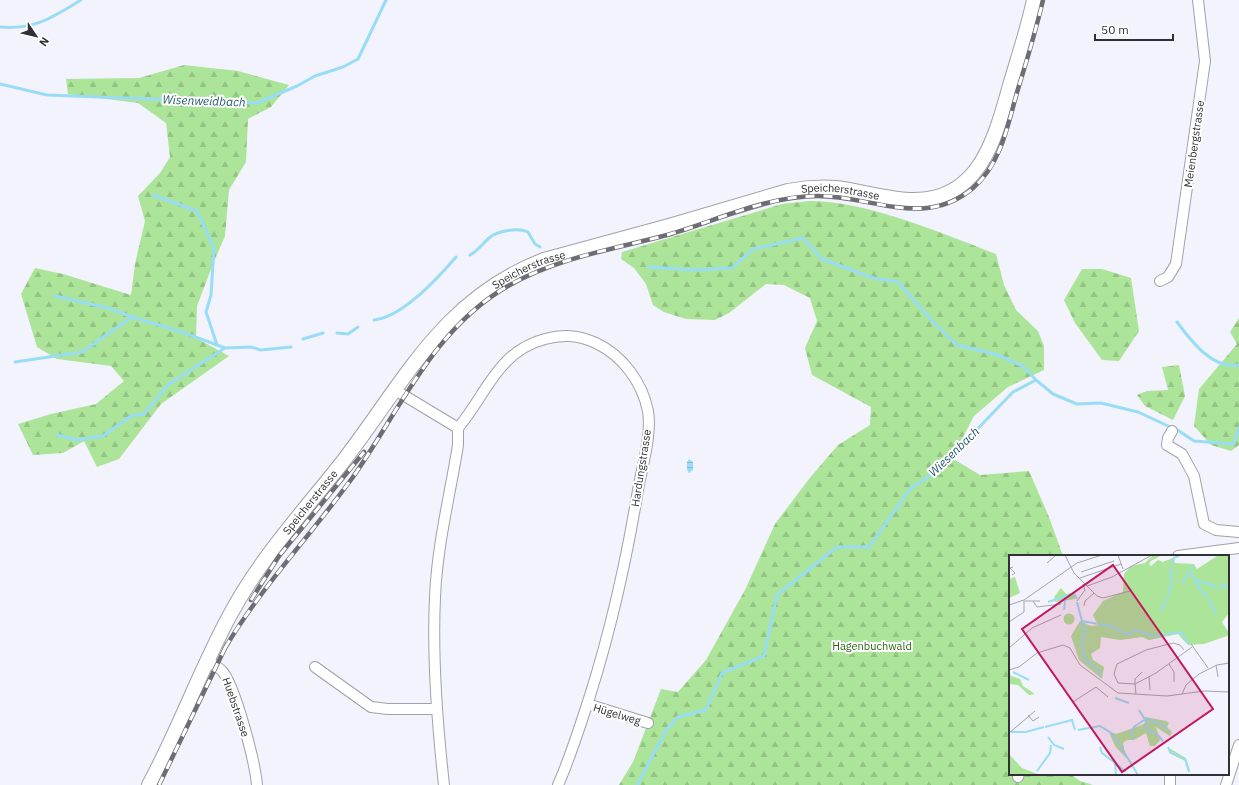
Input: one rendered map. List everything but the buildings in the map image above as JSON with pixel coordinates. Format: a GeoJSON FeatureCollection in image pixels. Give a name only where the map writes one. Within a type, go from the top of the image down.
{"type":"FeatureCollection","features":[{"type":"Feature","properties":{"kind":"main road","name":"Speicherstrasse"},"geometry":{"type":"LineString","coordinates":[[149,785],[230,615],[261,566],[342,462],[394,390],[431,343],[463,309],[496,283],[544,260],[669,226],[788,191],[804,188],[836,188],[914,200],[936,197],[958,188],[977,170],[993,142],[1034,0]]}},
{"type":"Feature","properties":{"kind":"street","name":"Meienbergstrasse"},"geometry":{"type":"LineString","coordinates":[[1160,282],[1168,277],[1176,264],[1196,134],[1205,61],[1198,0]]}},
{"type":"Feature","properties":{"kind":"street","name":"Hardungstrasse"},"geometry":{"type":"LineString","coordinates":[[458,428],[498,370],[512,354],[535,341],[558,335],[581,337],[603,347],[624,362],[640,386],[648,412],[647,439],[627,555],[609,632],[587,704],[558,785]]}},
{"type":"Feature","properties":{"kind":"street"},"geometry":{"type":"LineString","coordinates":[[394,390],[458,428],[458,445],[434,596],[436,709],[444,785]]}},
{"type":"Feature","properties":{"kind":"street"},"geometry":{"type":"LineString","coordinates":[[1172,431],[1168,438],[1167,445],[1182,454],[1194,476],[1204,524],[1216,530],[1239,532]]}},
{"type":"Feature","properties":{"kind":"street"},"geometry":{"type":"LineString","coordinates":[[1193,555],[1224,553],[1239,548]]}},
{"type":"Feature","properties":{"kind":"street","name":"Huebstrasse"},"geometry":{"type":"LineString","coordinates":[[207,661],[223,672],[230,687],[243,723],[257,785]]}},
{"type":"Feature","properties":{"kind":"street"},"geometry":{"type":"LineString","coordinates":[[315,667],[372,707],[388,710],[436,709]]}},
{"type":"Feature","properties":{"kind":"street","name":"Hügelweg"},"geometry":{"type":"LineString","coordinates":[[587,704],[648,723]]}},
{"type":"Feature","properties":{"kind":"street"},"geometry":{"type":"LineString","coordinates":[[1226,785],[1239,745]]}},
{"type":"Feature","properties":{"kind":"green space"},"geometry":{"type":"Polygon","coordinates":[[[184,65],[238,71],[289,85],[271,107],[248,119],[246,162],[229,190],[225,236],[197,306],[196,338],[229,356],[161,404],[119,459],[97,467],[84,441],[63,453],[33,455],[18,424],[51,414],[96,404],[124,381],[111,366],[57,359],[37,347],[21,294],[35,268],[63,274],[131,295],[135,264],[145,221],[138,196],[160,173],[170,157],[166,123],[138,103],[68,94],[66,79],[139,78],[184,65]]]}},
{"type":"Feature","properties":{"kind":"green space","name":"Hagenbuchwald"},"geometry":{"type":"Polygon","coordinates":[[[809,201],[831,202],[854,206],[879,212],[928,228],[996,254],[1004,285],[1016,310],[1038,331],[1044,346],[1044,370],[1008,387],[974,416],[952,458],[980,475],[1029,471],[1049,517],[1063,555],[1009,555],[1009,775],[1071,775],[1080,781],[1093,785],[619,785],[633,762],[661,689],[678,692],[706,660],[745,590],[775,524],[809,479],[838,445],[870,425],[871,407],[812,375],[805,348],[817,321],[810,298],[784,285],[766,284],[729,313],[715,320],[686,319],[664,312],[653,305],[646,284],[634,268],[621,259],[622,252],[782,204],[809,201]]]}},
{"type":"Feature","properties":{"kind":"green space"},"geometry":{"type":"Polygon","coordinates":[[[1082,269],[1102,269],[1131,278],[1139,331],[1119,361],[1102,360],[1075,323],[1064,300],[1082,269]]]}},
{"type":"Feature","properties":{"kind":"green space"},"geometry":{"type":"Polygon","coordinates":[[[1239,318],[1239,445],[1231,451],[1211,445],[1194,426],[1199,389],[1237,344],[1230,332],[1239,318]]]}},
{"type":"Feature","properties":{"kind":"green space"},"geometry":{"type":"Polygon","coordinates":[[[1179,365],[1185,396],[1173,420],[1145,406],[1137,395],[1147,391],[1168,390],[1162,367],[1179,365]]]}},
{"type":"Feature","properties":{"kind":"water"},"geometry":{"type":"Polygon","coordinates":[[[689,459],[693,462],[693,470],[689,473],[687,470],[687,462],[689,459]]]}},
{"type":"Feature","properties":{"kind":"waterway"},"geometry":{"type":"LineString","coordinates":[[0,27],[34,24],[52,17],[81,0]]}},
{"type":"Feature","properties":{"kind":"waterway","name":"Wisenweidbach"},"geometry":{"type":"LineString","coordinates":[[0,84],[47,95],[257,103],[297,86],[315,76],[343,67],[358,59],[386,0]]}},
{"type":"Feature","properties":{"kind":"waterway"},"geometry":{"type":"LineString","coordinates":[[153,195],[197,211],[214,248],[211,295],[206,312],[217,345]]}},
{"type":"Feature","properties":{"kind":"waterway"},"geometry":{"type":"LineString","coordinates":[[470,255],[497,233],[513,230],[528,232],[535,244],[540,247]]}},
{"type":"Feature","properties":{"kind":"waterway","name":"Wiesenbach"},"geometry":{"type":"LineString","coordinates":[[649,267],[693,270],[732,268],[753,249],[803,238],[822,259],[873,278],[898,282],[935,324],[957,345],[995,354],[1023,366],[1036,380],[1053,394],[1077,404],[1101,403],[1138,412],[1179,431],[1194,441],[1234,444],[1239,428]]}},
{"type":"Feature","properties":{"kind":"waterway"},"geometry":{"type":"LineString","coordinates":[[374,320],[396,312],[408,304],[430,285],[456,257]]}},
{"type":"Feature","properties":{"kind":"waterway"},"geometry":{"type":"LineString","coordinates":[[55,296],[108,308],[132,317]]}},
{"type":"Feature","properties":{"kind":"waterway"},"geometry":{"type":"LineString","coordinates":[[15,362],[82,352],[132,317],[182,332],[225,348]]}},
{"type":"Feature","properties":{"kind":"waterway"},"geometry":{"type":"LineString","coordinates":[[1177,322],[1196,345],[1212,359],[1220,363],[1239,365]]}},
{"type":"Feature","properties":{"kind":"waterway"},"geometry":{"type":"LineString","coordinates":[[337,333],[348,334],[358,327]]}},
{"type":"Feature","properties":{"kind":"waterway"},"geometry":{"type":"LineString","coordinates":[[303,339],[323,333]]}},
{"type":"Feature","properties":{"kind":"waterway"},"geometry":{"type":"LineString","coordinates":[[57,435],[77,440],[103,436],[131,416],[144,414],[169,384],[225,348],[251,347],[261,350],[291,347]]}},
{"type":"Feature","properties":{"kind":"waterway","name":"Wiesenbach"},"geometry":{"type":"LineString","coordinates":[[637,785],[667,729],[678,717],[706,710],[722,673],[764,656],[777,595],[837,547],[869,547],[910,489],[937,471],[1013,392],[1036,380]]}},
{"type":"Feature","properties":{"kind":"railway"},"geometry":{"type":"LineString","coordinates":[[225,648],[255,603],[353,477],[420,372],[459,324],[482,304],[508,286],[526,276],[565,261],[667,235],[741,210],[779,200],[818,196],[838,197],[917,209],[936,207],[955,200],[973,188],[983,178],[991,167],[1003,142],[1043,0]]}},
{"type":"Feature","properties":{"kind":"railway"},"geometry":{"type":"LineString","coordinates":[[251,600],[279,556],[364,452]]}},
{"type":"Feature","properties":{"kind":"railway"},"geometry":{"type":"LineString","coordinates":[[159,785],[227,644]]}}]}
